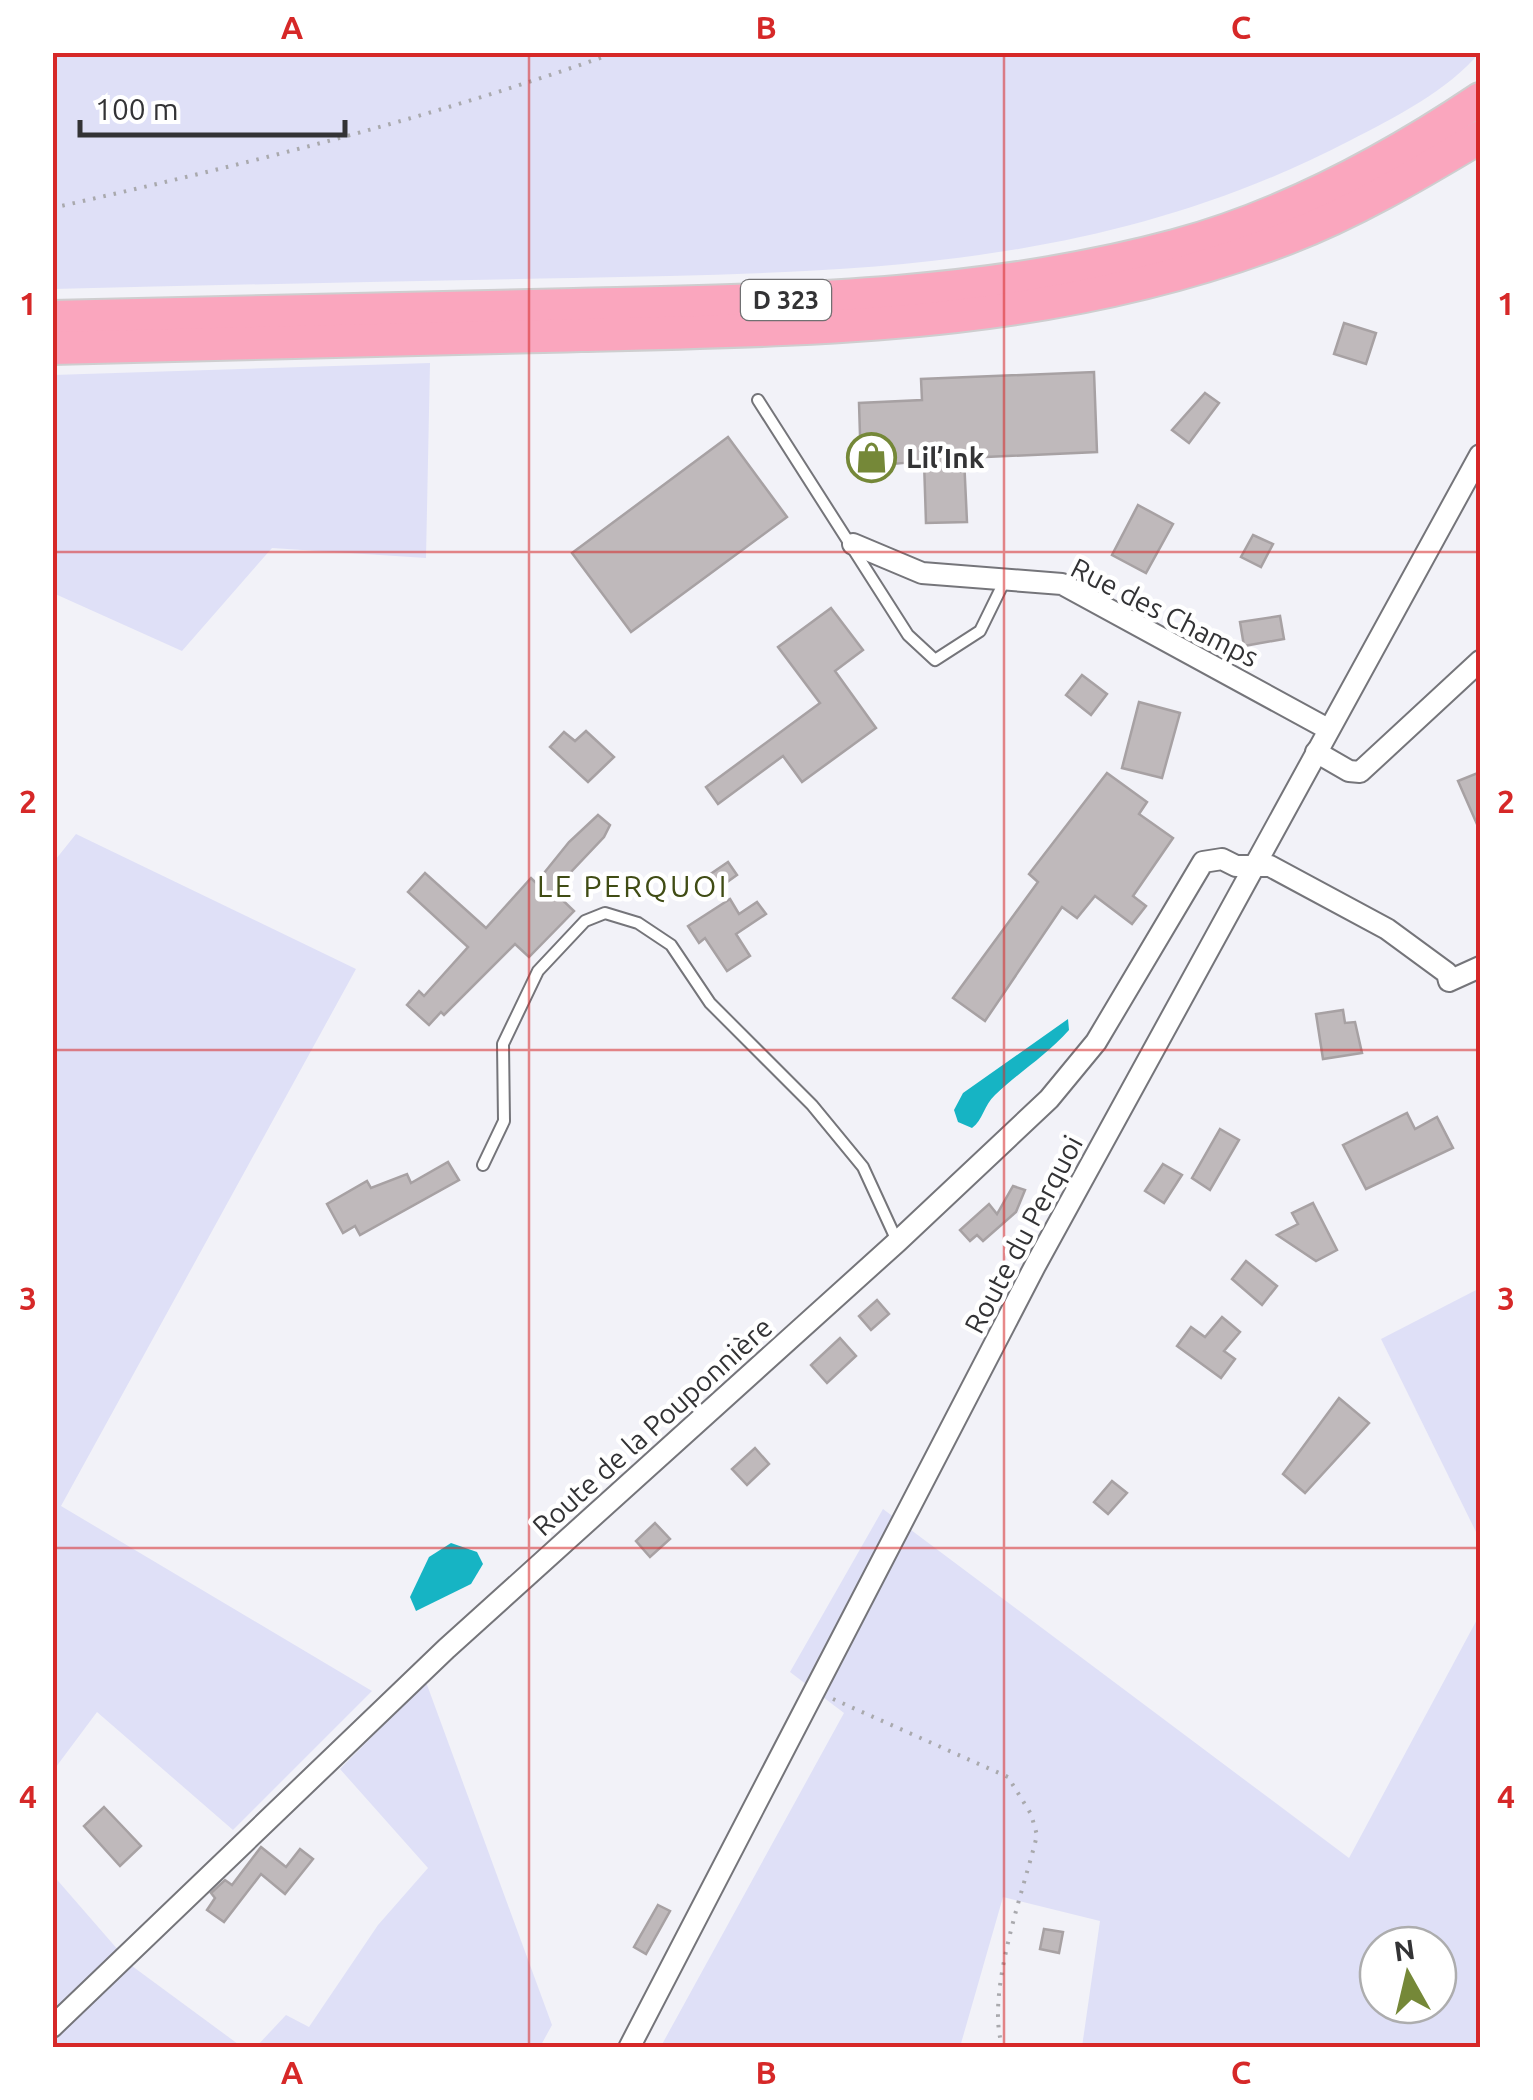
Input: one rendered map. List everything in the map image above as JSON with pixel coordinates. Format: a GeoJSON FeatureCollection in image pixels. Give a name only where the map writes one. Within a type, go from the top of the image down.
{"type":"FeatureCollection","features":[{"type":"Feature","properties":{"kind":"highway","name":"D 323"},"geometry":{"type":"LineString","coordinates":[[52,316],[847,298],[1034,277],[1178,246],[1292,202],[1417,141],[1480,98]]}},
{"type":"Feature","properties":{"kind":"highway","name":"D 323"},"geometry":{"type":"LineString","coordinates":[[52,348],[815,330],[1005,313],[1145,285],[1291,236],[1419,174],[1480,136]]}},
{"type":"Feature","properties":{"kind":"street","name":"Route du Perquoi"},"geometry":{"type":"LineString","coordinates":[[628,2048],[1035,1266],[1480,455]]}},
{"type":"Feature","properties":{"kind":"street","name":"Rue des Champs"},"geometry":{"type":"LineString","coordinates":[[853,544],[922,573],[1062,584],[1328,729]]}},
{"type":"Feature","properties":{"kind":"street"},"geometry":{"type":"LineString","coordinates":[[1316,752],[1349,771],[1360,772],[1480,661]]}},
{"type":"Feature","properties":{"kind":"street","name":"Route de la Pouponnière"},"geometry":{"type":"LineString","coordinates":[[52,2027],[446,1649],[897,1242],[1049,1098],[1096,1042],[1203,862],[1222,860],[1252,867]]}},
{"type":"Feature","properties":{"kind":"street"},"geometry":{"type":"LineString","coordinates":[[1252,867],[1270,866],[1387,928],[1441,968],[1450,981],[1480,968]]}},
{"type":"Feature","properties":{"kind":"lane"},"geometry":{"type":"LineString","coordinates":[[758,400],[908,635],[936,660],[980,631],[1005,580]]}},
{"type":"Feature","properties":{"kind":"lane"},"geometry":{"type":"LineString","coordinates":[[483,1165],[504,1120],[503,1044],[538,972],[586,921],[604,913],[638,923],[671,945],[710,1004],[812,1105],[863,1167],[897,1242]]}},
{"type":"Feature","properties":{"kind":"path"},"geometry":{"type":"LineString","coordinates":[[52,208],[280,158],[507,91],[617,52]]}},
{"type":"Feature","properties":{"kind":"path"},"geometry":{"type":"LineString","coordinates":[[816,1689],[1008,1777],[1030,1814],[1037,1835],[999,1994],[996,2029],[1003,2048]]}},
{"type":"Feature","properties":{"kind":"shaded area"},"geometry":{"type":"Polygon","coordinates":[[[1480,52],[1453,79],[1403,113],[1256,184],[1162,216],[1066,240],[971,256],[874,267],[675,276],[53,289],[53,53],[1480,52]]]}},
{"type":"Feature","properties":{"kind":"shaded area"},"geometry":{"type":"Polygon","coordinates":[[[430,363],[426,558],[272,548],[182,651],[53,593],[53,375],[430,363]]]}},
{"type":"Feature","properties":{"kind":"shaded area"},"geometry":{"type":"Polygon","coordinates":[[[76,834],[356,969],[61,1506],[372,1691],[233,1830],[97,1712],[53,1771],[52,864],[76,834]]]}},
{"type":"Feature","properties":{"kind":"shaded area"},"geometry":{"type":"Polygon","coordinates":[[[1480,1288],[1480,1540],[1381,1339],[1480,1288]]]}},
{"type":"Feature","properties":{"kind":"shaded area"},"geometry":{"type":"Polygon","coordinates":[[[883,1509],[1349,1858],[1480,1614],[1480,2047],[1082,2047],[1100,1921],[1003,1897],[960,2047],[660,2048],[844,1713],[790,1672],[883,1509]]]}},
{"type":"Feature","properties":{"kind":"shaded area"},"geometry":{"type":"Polygon","coordinates":[[[426,1682],[552,2025],[540,2047],[256,2047],[286,2015],[309,2027],[378,1925],[428,1868],[340,1769],[426,1682]]]}},
{"type":"Feature","properties":{"kind":"shaded area"},"geometry":{"type":"Polygon","coordinates":[[[52,1874],[132,1966],[242,2047],[53,2047],[52,1874]]]}},
{"type":"Feature","properties":{"kind":"water"},"geometry":{"type":"Polygon","coordinates":[[[1068,1019],[1069,1030],[995,1095],[976,1125],[972,1128],[958,1122],[954,1110],[963,1093],[1068,1019]]]}},
{"type":"Feature","properties":{"kind":"water"},"geometry":{"type":"Polygon","coordinates":[[[451,1543],[477,1552],[483,1564],[471,1584],[416,1611],[410,1597],[429,1557],[451,1543]]]}},
{"type":"Feature","properties":{"kind":"building"},"geometry":{"type":"Polygon","coordinates":[[[1344,323],[1376,333],[1366,364],[1334,354],[1344,323]]]}},
{"type":"Feature","properties":{"kind":"building"},"geometry":{"type":"Polygon","coordinates":[[[1094,372],[1097,452],[964,458],[967,522],[926,523],[924,461],[861,467],[859,403],[922,400],[921,379],[1094,372]]]}},
{"type":"Feature","properties":{"kind":"building"},"geometry":{"type":"Polygon","coordinates":[[[1205,393],[1219,403],[1189,443],[1172,430],[1205,393]]]}},
{"type":"Feature","properties":{"kind":"building"},"geometry":{"type":"Polygon","coordinates":[[[728,437],[787,517],[631,632],[572,553],[728,437]]]}},
{"type":"Feature","properties":{"kind":"building"},"geometry":{"type":"Polygon","coordinates":[[[1138,505],[1173,524],[1146,573],[1112,555],[1138,505]]]}},
{"type":"Feature","properties":{"kind":"building"},"geometry":{"type":"Polygon","coordinates":[[[1253,535],[1273,544],[1261,567],[1241,557],[1253,535]]]}},
{"type":"Feature","properties":{"kind":"building"},"geometry":{"type":"Polygon","coordinates":[[[831,608],[863,650],[835,671],[876,728],[802,782],[783,756],[718,804],[706,787],[820,703],[778,647],[831,608]]]}},
{"type":"Feature","properties":{"kind":"building"},"geometry":{"type":"Polygon","coordinates":[[[1280,616],[1284,639],[1244,646],[1240,622],[1280,616]]]}},
{"type":"Feature","properties":{"kind":"building"},"geometry":{"type":"Polygon","coordinates":[[[1082,675],[1107,694],[1091,715],[1066,695],[1082,675]]]}},
{"type":"Feature","properties":{"kind":"building"},"geometry":{"type":"Polygon","coordinates":[[[1139,702],[1180,713],[1162,778],[1122,768],[1139,702]]]}},
{"type":"Feature","properties":{"kind":"building"},"geometry":{"type":"Polygon","coordinates":[[[586,731],[614,757],[588,782],[550,747],[564,732],[575,741],[586,731]]]}},
{"type":"Feature","properties":{"kind":"building"},"geometry":{"type":"Polygon","coordinates":[[[1480,772],[1480,831],[1458,781],[1480,772]]]}},
{"type":"Feature","properties":{"kind":"building"},"geometry":{"type":"Polygon","coordinates":[[[1107,773],[1147,802],[1139,814],[1173,838],[1133,896],[1146,906],[1132,924],[1095,896],[1077,918],[1062,907],[985,1021],[953,998],[1038,882],[1029,874],[1107,773]]]}},
{"type":"Feature","properties":{"kind":"building"},"geometry":{"type":"Polygon","coordinates":[[[598,815],[610,825],[604,837],[553,891],[574,911],[529,957],[515,944],[444,1015],[441,1012],[429,1025],[407,1005],[419,991],[424,996],[468,947],[408,892],[425,873],[486,928],[531,878],[536,883],[569,842],[598,815]]]}},
{"type":"Feature","properties":{"kind":"building"},"geometry":{"type":"Polygon","coordinates":[[[728,862],[737,875],[716,890],[706,877],[728,862]]]}},
{"type":"Feature","properties":{"kind":"building"},"geometry":{"type":"Polygon","coordinates":[[[730,899],[739,914],[757,902],[766,914],[736,934],[750,956],[727,971],[705,938],[699,943],[688,926],[730,899]]]}},
{"type":"Feature","properties":{"kind":"building"},"geometry":{"type":"Polygon","coordinates":[[[1343,1010],[1345,1023],[1355,1022],[1362,1053],[1323,1059],[1316,1014],[1343,1010]]]}},
{"type":"Feature","properties":{"kind":"building"},"geometry":{"type":"Polygon","coordinates":[[[1407,1113],[1415,1129],[1437,1117],[1453,1148],[1366,1189],[1343,1145],[1407,1113]]]}},
{"type":"Feature","properties":{"kind":"building"},"geometry":{"type":"Polygon","coordinates":[[[1220,1129],[1239,1140],[1210,1190],[1192,1178],[1220,1129]]]}},
{"type":"Feature","properties":{"kind":"building"},"geometry":{"type":"Polygon","coordinates":[[[448,1162],[459,1180],[360,1235],[355,1226],[343,1233],[327,1204],[367,1181],[371,1188],[407,1174],[411,1183],[448,1162]]]}},
{"type":"Feature","properties":{"kind":"building"},"geometry":{"type":"Polygon","coordinates":[[[1163,1164],[1182,1175],[1164,1203],[1145,1191],[1163,1164]]]}},
{"type":"Feature","properties":{"kind":"building"},"geometry":{"type":"Polygon","coordinates":[[[1013,1186],[1025,1190],[1016,1212],[983,1241],[977,1235],[970,1241],[960,1230],[989,1204],[997,1214],[1013,1186]]]}},
{"type":"Feature","properties":{"kind":"building"},"geometry":{"type":"Polygon","coordinates":[[[1313,1203],[1337,1250],[1316,1261],[1277,1235],[1298,1224],[1292,1213],[1313,1203]]]}},
{"type":"Feature","properties":{"kind":"building"},"geometry":{"type":"Polygon","coordinates":[[[1246,1261],[1277,1286],[1262,1305],[1232,1279],[1246,1261]]]}},
{"type":"Feature","properties":{"kind":"building"},"geometry":{"type":"Polygon","coordinates":[[[877,1300],[889,1314],[871,1330],[859,1316],[877,1300]]]}},
{"type":"Feature","properties":{"kind":"building"},"geometry":{"type":"Polygon","coordinates":[[[1222,1317],[1240,1332],[1224,1351],[1235,1359],[1221,1378],[1177,1346],[1191,1327],[1205,1337],[1222,1317]]]}},
{"type":"Feature","properties":{"kind":"building"},"geometry":{"type":"Polygon","coordinates":[[[840,1338],[856,1356],[827,1383],[811,1365],[840,1338]]]}},
{"type":"Feature","properties":{"kind":"building"},"geometry":{"type":"Polygon","coordinates":[[[1339,1398],[1369,1423],[1305,1493],[1283,1474],[1339,1398]]]}},
{"type":"Feature","properties":{"kind":"building"},"geometry":{"type":"Polygon","coordinates":[[[755,1448],[769,1464],[747,1485],[732,1469],[755,1448]]]}},
{"type":"Feature","properties":{"kind":"building"},"geometry":{"type":"Polygon","coordinates":[[[1112,1481],[1127,1493],[1108,1514],[1094,1502],[1112,1481]]]}},
{"type":"Feature","properties":{"kind":"building"},"geometry":{"type":"Polygon","coordinates":[[[655,1523],[670,1539],[650,1557],[636,1541],[655,1523]]]}},
{"type":"Feature","properties":{"kind":"building"},"geometry":{"type":"Polygon","coordinates":[[[104,1807],[141,1846],[120,1866],[84,1826],[104,1807]]]}},
{"type":"Feature","properties":{"kind":"building"},"geometry":{"type":"Polygon","coordinates":[[[261,1847],[286,1867],[300,1849],[313,1859],[285,1894],[261,1874],[224,1922],[207,1910],[215,1898],[211,1893],[225,1880],[232,1885],[261,1847]]]}},
{"type":"Feature","properties":{"kind":"building"},"geometry":{"type":"Polygon","coordinates":[[[658,1905],[670,1911],[646,1954],[634,1947],[658,1905]]]}},
{"type":"Feature","properties":{"kind":"building"},"geometry":{"type":"Polygon","coordinates":[[[1044,1929],[1063,1932],[1059,1953],[1040,1949],[1044,1929]]]}},
{"type":"Feature","properties":{"kind":"place","name":"Lil’Ink"},"geometry":{"type":"Point","coordinates":[871,457]}},
{"type":"Feature","properties":{"kind":"district","name":"LE PERQUOI"},"geometry":{"type":"Point","coordinates":[633,886]}}]}
